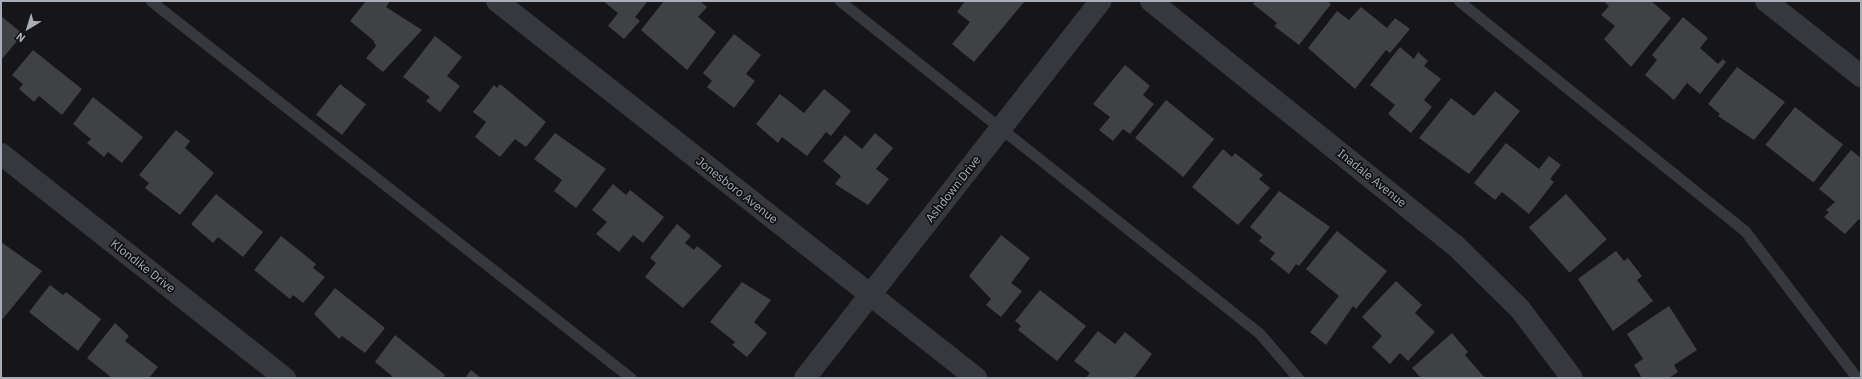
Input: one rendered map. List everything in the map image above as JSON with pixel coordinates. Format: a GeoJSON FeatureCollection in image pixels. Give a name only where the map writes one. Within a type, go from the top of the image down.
{"type":"FeatureCollection","features":[{"type":"Feature","properties":{"kind":"street","name":"Jonesboro Avenue"},"geometry":{"type":"LineString","coordinates":[[497,1],[976,378]]}},
{"type":"Feature","properties":{"kind":"street","name":"Ashdown Drive"},"geometry":{"type":"LineString","coordinates":[[805,378],[1101,1]]}},
{"type":"Feature","properties":{"kind":"street","name":"Inadale Avenue"},"geometry":{"type":"LineString","coordinates":[[1151,1],[1455,245],[1520,309],[1572,378]]}},
{"type":"Feature","properties":{"kind":"street"},"geometry":{"type":"LineString","coordinates":[[1766,1],[1861,76]]}},
{"type":"Feature","properties":{"kind":"street","name":"Klondike Drive"},"geometry":{"type":"LineString","coordinates":[[1,154],[285,378]]}},
{"type":"Feature","properties":{"kind":"lane"},"geometry":{"type":"LineString","coordinates":[[151,1],[631,378]]}},
{"type":"Feature","properties":{"kind":"lane"},"geometry":{"type":"LineString","coordinates":[[840,1],[1260,333],[1298,378]]}},
{"type":"Feature","properties":{"kind":"lane"},"geometry":{"type":"LineString","coordinates":[[1459,1],[1745,231],[1857,378]]}},
{"type":"Feature","properties":{"kind":"building"},"geometry":{"type":"Polygon","coordinates":[[[366,1],[390,1],[386,7],[422,30],[383,72],[366,58],[376,46],[373,40],[350,21],[366,1]]]}},
{"type":"Feature","properties":{"kind":"building"},"geometry":{"type":"Polygon","coordinates":[[[603,1],[648,1],[635,17],[640,21],[624,39],[608,26],[618,13],[603,1]]]}},
{"type":"Feature","properties":{"kind":"building"},"geometry":{"type":"Polygon","coordinates":[[[664,1],[700,1],[707,7],[698,17],[716,32],[687,70],[641,30],[664,1]]]}},
{"type":"Feature","properties":{"kind":"building"},"geometry":{"type":"Polygon","coordinates":[[[965,1],[1025,1],[974,62],[952,44],[970,22],[957,12],[965,1]]]}},
{"type":"Feature","properties":{"kind":"building"},"geometry":{"type":"Polygon","coordinates":[[[1255,1],[1327,1],[1331,4],[1299,45],[1274,26],[1277,23],[1253,4],[1255,1]]]}},
{"type":"Feature","properties":{"kind":"building"},"geometry":{"type":"Polygon","coordinates":[[[1603,1],[1651,1],[1671,18],[1631,67],[1604,39],[1615,26],[1601,15],[1609,6],[1603,1]]]}},
{"type":"Feature","properties":{"kind":"building"},"geometry":{"type":"Polygon","coordinates":[[[1361,7],[1387,28],[1395,18],[1410,29],[1390,53],[1386,50],[1355,89],[1308,48],[1337,11],[1349,20],[1361,7]]]}},
{"type":"Feature","properties":{"kind":"building"},"geometry":{"type":"Polygon","coordinates":[[[1,16],[23,34],[2,59],[1,58],[1,16]]]}},
{"type":"Feature","properties":{"kind":"building"},"geometry":{"type":"Polygon","coordinates":[[[1683,17],[1708,38],[1700,48],[1718,64],[1723,59],[1726,62],[1700,94],[1687,83],[1674,100],[1645,75],[1657,60],[1652,55],[1683,17]]]}},
{"type":"Feature","properties":{"kind":"building"},"geometry":{"type":"Polygon","coordinates":[[[734,34],[761,55],[746,74],[755,81],[734,108],[707,87],[712,81],[703,73],[734,34]]]}},
{"type":"Feature","properties":{"kind":"building"},"geometry":{"type":"Polygon","coordinates":[[[435,36],[462,57],[447,76],[460,86],[440,112],[426,101],[430,97],[403,77],[435,36]]]}},
{"type":"Feature","properties":{"kind":"building"},"geometry":{"type":"Polygon","coordinates":[[[1400,47],[1414,59],[1418,52],[1428,61],[1424,66],[1441,79],[1424,100],[1432,107],[1411,133],[1388,114],[1395,105],[1370,85],[1400,47]]]}},
{"type":"Feature","properties":{"kind":"building"},"geometry":{"type":"Polygon","coordinates":[[[33,50],[82,89],[62,115],[39,96],[34,102],[19,89],[23,84],[12,75],[33,50]]]}},
{"type":"Feature","properties":{"kind":"building"},"geometry":{"type":"Polygon","coordinates":[[[1125,65],[1150,86],[1143,95],[1154,104],[1130,134],[1123,129],[1113,141],[1099,130],[1110,117],[1093,104],[1125,65]]]}},
{"type":"Feature","properties":{"kind":"building"},"geometry":{"type":"Polygon","coordinates":[[[1737,67],[1785,102],[1754,140],[1718,116],[1720,114],[1708,104],[1737,67]]]}},
{"type":"Feature","properties":{"kind":"building"},"geometry":{"type":"Polygon","coordinates":[[[340,84],[366,104],[342,135],[316,115],[340,84]]]}},
{"type":"Feature","properties":{"kind":"building"},"geometry":{"type":"Polygon","coordinates":[[[500,84],[546,122],[526,147],[515,139],[500,157],[475,137],[486,122],[473,112],[494,85],[497,88],[500,84]]]}},
{"type":"Feature","properties":{"kind":"building"},"geometry":{"type":"Polygon","coordinates":[[[824,89],[851,111],[831,136],[826,132],[807,156],[782,137],[778,143],[756,124],[780,94],[804,113],[824,89]]]}},
{"type":"Feature","properties":{"kind":"building"},"geometry":{"type":"Polygon","coordinates":[[[1495,91],[1520,111],[1469,174],[1419,138],[1451,98],[1474,116],[1495,91]]]}},
{"type":"Feature","properties":{"kind":"building"},"geometry":{"type":"Polygon","coordinates":[[[93,97],[143,137],[122,163],[108,152],[104,157],[87,143],[91,139],[73,124],[93,97]]]}},
{"type":"Feature","properties":{"kind":"building"},"geometry":{"type":"Polygon","coordinates":[[[1166,100],[1214,139],[1183,177],[1135,138],[1166,100]]]}},
{"type":"Feature","properties":{"kind":"building"},"geometry":{"type":"Polygon","coordinates":[[[1795,107],[1843,145],[1814,182],[1765,145],[1795,107]]]}},
{"type":"Feature","properties":{"kind":"building"},"geometry":{"type":"Polygon","coordinates":[[[176,130],[190,141],[185,148],[214,173],[180,215],[145,188],[149,183],[139,175],[176,130]]]}},
{"type":"Feature","properties":{"kind":"building"},"geometry":{"type":"Polygon","coordinates":[[[555,133],[606,169],[576,208],[554,191],[562,180],[534,159],[555,133]]]}},
{"type":"Feature","properties":{"kind":"building"},"geometry":{"type":"Polygon","coordinates":[[[875,133],[893,148],[876,169],[889,179],[868,205],[835,184],[841,176],[823,161],[845,135],[862,149],[875,133]]]}},
{"type":"Feature","properties":{"kind":"building"},"geometry":{"type":"Polygon","coordinates":[[[1506,143],[1539,169],[1549,156],[1561,165],[1550,179],[1554,182],[1529,214],[1502,192],[1495,200],[1474,183],[1506,143]]]}},
{"type":"Feature","properties":{"kind":"building"},"geometry":{"type":"Polygon","coordinates":[[[1223,149],[1232,157],[1235,153],[1263,175],[1259,179],[1270,188],[1238,225],[1192,187],[1223,149]]]}},
{"type":"Feature","properties":{"kind":"building"},"geometry":{"type":"Polygon","coordinates":[[[1851,150],[1861,158],[1861,221],[1859,219],[1845,234],[1824,217],[1829,212],[1826,210],[1835,202],[1819,189],[1851,150]]]}},
{"type":"Feature","properties":{"kind":"building"},"geometry":{"type":"Polygon","coordinates":[[[613,184],[626,195],[630,190],[664,217],[643,243],[633,235],[619,252],[596,234],[607,222],[592,210],[613,184]]]}},
{"type":"Feature","properties":{"kind":"building"},"geometry":{"type":"Polygon","coordinates":[[[1279,191],[1330,227],[1299,266],[1296,264],[1289,274],[1270,259],[1275,253],[1259,241],[1262,237],[1250,227],[1279,191]]]}},
{"type":"Feature","properties":{"kind":"building"},"geometry":{"type":"Polygon","coordinates":[[[216,194],[263,232],[243,257],[218,237],[213,243],[191,224],[216,194]]]}},
{"type":"Feature","properties":{"kind":"building"},"geometry":{"type":"Polygon","coordinates":[[[1566,194],[1607,239],[1570,273],[1529,227],[1566,194]]]}},
{"type":"Feature","properties":{"kind":"building"},"geometry":{"type":"Polygon","coordinates":[[[677,224],[691,236],[685,243],[694,250],[697,246],[722,266],[683,308],[645,277],[656,263],[650,258],[677,224]]]}},
{"type":"Feature","properties":{"kind":"building"},"geometry":{"type":"Polygon","coordinates":[[[1337,231],[1387,271],[1356,309],[1353,306],[1326,345],[1310,332],[1339,296],[1306,269],[1337,231]]]}},
{"type":"Feature","properties":{"kind":"building"},"geometry":{"type":"Polygon","coordinates":[[[1001,235],[1030,258],[1011,283],[1022,291],[1001,317],[986,305],[991,299],[969,276],[1001,235]]]}},
{"type":"Feature","properties":{"kind":"building"},"geometry":{"type":"Polygon","coordinates":[[[281,236],[316,264],[313,268],[325,277],[303,303],[293,295],[290,299],[254,270],[281,236]]]}},
{"type":"Feature","properties":{"kind":"building"},"geometry":{"type":"Polygon","coordinates":[[[1,242],[42,271],[1,321],[1,242]]]}},
{"type":"Feature","properties":{"kind":"building"},"geometry":{"type":"Polygon","coordinates":[[[1616,251],[1624,261],[1628,258],[1642,276],[1637,280],[1653,301],[1613,331],[1578,279],[1616,251]]]}},
{"type":"Feature","properties":{"kind":"building"},"geometry":{"type":"Polygon","coordinates":[[[1396,281],[1422,305],[1415,313],[1435,332],[1408,361],[1400,353],[1390,364],[1372,347],[1382,336],[1362,317],[1396,281]]]}},
{"type":"Feature","properties":{"kind":"building"},"geometry":{"type":"Polygon","coordinates":[[[742,282],[771,300],[754,322],[767,333],[747,357],[732,345],[735,342],[710,322],[742,282]]]}},
{"type":"Feature","properties":{"kind":"building"},"geometry":{"type":"Polygon","coordinates":[[[50,285],[63,295],[66,292],[101,319],[78,351],[29,312],[50,285]]]}},
{"type":"Feature","properties":{"kind":"building"},"geometry":{"type":"Polygon","coordinates":[[[335,288],[385,328],[365,353],[342,336],[339,339],[314,314],[335,288]]]}},
{"type":"Feature","properties":{"kind":"building"},"geometry":{"type":"Polygon","coordinates":[[[1040,290],[1086,326],[1057,361],[1018,330],[1021,326],[1015,321],[1040,290]]]}},
{"type":"Feature","properties":{"kind":"building"},"geometry":{"type":"Polygon","coordinates":[[[1669,306],[1697,350],[1674,365],[1678,372],[1669,378],[1642,378],[1634,365],[1643,359],[1627,334],[1669,306]]]}},
{"type":"Feature","properties":{"kind":"building"},"geometry":{"type":"Polygon","coordinates":[[[115,323],[129,336],[125,341],[158,367],[149,378],[112,378],[87,358],[115,323]]]}},
{"type":"Feature","properties":{"kind":"building"},"geometry":{"type":"Polygon","coordinates":[[[1098,331],[1115,344],[1125,332],[1152,354],[1134,378],[1086,378],[1090,373],[1074,361],[1098,331]]]}},
{"type":"Feature","properties":{"kind":"building"},"geometry":{"type":"Polygon","coordinates":[[[1452,333],[1468,352],[1465,355],[1485,378],[1421,378],[1412,368],[1452,333]]]}},
{"type":"Feature","properties":{"kind":"building"},"geometry":{"type":"Polygon","coordinates":[[[395,335],[445,375],[442,378],[390,378],[392,376],[375,362],[395,335]]]}},
{"type":"Feature","properties":{"kind":"building"},"geometry":{"type":"Polygon","coordinates":[[[471,370],[481,378],[465,378],[471,370]]]}}]}
